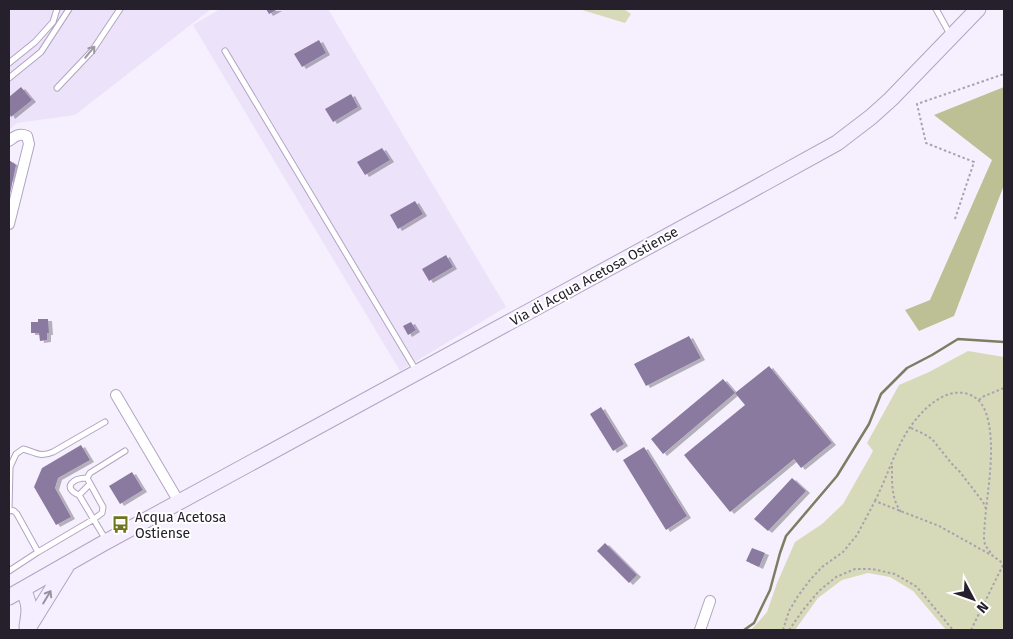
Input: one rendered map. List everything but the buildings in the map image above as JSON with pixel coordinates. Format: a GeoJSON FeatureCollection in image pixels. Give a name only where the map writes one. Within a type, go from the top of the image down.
{"type":"FeatureCollection","features":[{"type":"Feature","properties":{"kind":"street","name":"Via di Acqua Acetosa Ostiense"},"geometry":{"type":"LineString","coordinates":[[9,597],[179,502],[837,143],[872,117],[891,99],[978,9]]}},
{"type":"Feature","properties":{"kind":"street"},"geometry":{"type":"LineString","coordinates":[[9,141],[15,136],[23,134],[27,136],[29,144],[9,224]]}},
{"type":"Feature","properties":{"kind":"street"},"geometry":{"type":"LineString","coordinates":[[116,395],[179,502]]}},
{"type":"Feature","properties":{"kind":"street"},"geometry":{"type":"LineString","coordinates":[[26,630],[68,564]]}},
{"type":"Feature","properties":{"kind":"street"},"geometry":{"type":"LineString","coordinates":[[23,589],[29,607],[26,630]]}},
{"type":"Feature","properties":{"kind":"street"},"geometry":{"type":"LineString","coordinates":[[700,630],[710,601]]}},
{"type":"Feature","properties":{"kind":"lane"},"geometry":{"type":"LineString","coordinates":[[9,63],[35,42],[53,22],[57,9]]}},
{"type":"Feature","properties":{"kind":"lane"},"geometry":{"type":"LineString","coordinates":[[9,78],[41,52],[68,9]]}},
{"type":"Feature","properties":{"kind":"lane"},"geometry":{"type":"LineString","coordinates":[[57,88],[92,51],[120,9]]}},
{"type":"Feature","properties":{"kind":"lane"},"geometry":{"type":"LineString","coordinates":[[936,9],[951,36]]}},
{"type":"Feature","properties":{"kind":"lane"},"geometry":{"type":"LineString","coordinates":[[225,51],[418,372]]}},
{"type":"Feature","properties":{"kind":"lane"},"geometry":{"type":"LineString","coordinates":[[38,552],[17,514],[9,510],[10,467],[16,454],[23,449],[40,455],[47,455],[106,422]]}},
{"type":"Feature","properties":{"kind":"lane"},"geometry":{"type":"LineString","coordinates":[[87,478],[90,473],[125,451]]}},
{"type":"Feature","properties":{"kind":"lane"},"geometry":{"type":"LineString","coordinates":[[9,571],[102,513],[103,507],[87,478]]}},
{"type":"Feature","properties":{"kind":"lane"},"geometry":{"type":"LineString","coordinates":[[87,478],[73,481],[70,486],[71,490],[79,495],[107,542]]}},
{"type":"Feature","properties":{"kind":"lane"},"geometry":{"type":"LineString","coordinates":[[79,495],[90,484]]}},
{"type":"Feature","properties":{"kind":"path"},"geometry":{"type":"LineString","coordinates":[[955,219],[974,162],[926,143],[917,104],[1004,74]]}},
{"type":"Feature","properties":{"kind":"path"},"geometry":{"type":"LineString","coordinates":[[979,400],[982,396],[1004,388]]}},
{"type":"Feature","properties":{"kind":"path"},"geometry":{"type":"LineString","coordinates":[[783,630],[789,611],[810,580],[822,567],[843,552],[857,536],[905,435],[919,415],[940,398],[951,393],[961,392],[971,395],[979,400],[986,410],[991,448],[984,538],[985,545],[993,556]]}},
{"type":"Feature","properties":{"kind":"path"},"geometry":{"type":"LineString","coordinates":[[910,428],[932,438],[946,458],[960,472],[983,502],[986,509]]}},
{"type":"Feature","properties":{"kind":"path"},"geometry":{"type":"LineString","coordinates":[[892,463],[894,497],[900,512]]}},
{"type":"Feature","properties":{"kind":"path"},"geometry":{"type":"LineString","coordinates":[[875,501],[939,526],[1004,564],[971,630]]}},
{"type":"Feature","properties":{"kind":"path"},"geometry":{"type":"LineString","coordinates":[[789,630],[819,591],[836,577],[855,569],[872,569],[895,574],[918,587],[953,630]]}},
{"type":"Feature","properties":{"kind":"shaded area"},"geometry":{"type":"Polygon","coordinates":[[[9,9],[211,9],[75,115],[17,123],[9,130],[9,9]]]}},
{"type":"Feature","properties":{"kind":"shaded area"},"geometry":{"type":"Polygon","coordinates":[[[220,9],[328,9],[506,307],[400,371],[193,25],[220,9]]]}},
{"type":"Feature","properties":{"kind":"green space"},"geometry":{"type":"Polygon","coordinates":[[[579,9],[624,9],[631,14],[625,23],[579,9]]]}},
{"type":"Feature","properties":{"kind":"green space"},"geometry":{"type":"Polygon","coordinates":[[[1004,87],[1004,185],[954,316],[919,331],[905,310],[930,300],[992,160],[934,115],[1004,87]]]}},
{"type":"Feature","properties":{"kind":"green space"},"geometry":{"type":"Polygon","coordinates":[[[968,351],[1004,357],[1004,630],[946,630],[913,591],[890,577],[868,573],[842,580],[818,598],[795,630],[751,630],[767,612],[795,542],[822,524],[843,504],[873,451],[867,443],[899,385],[929,372],[968,351]]]}},
{"type":"Feature","properties":{"kind":"waterway"},"geometry":{"type":"LineString","coordinates":[[744,630],[754,623],[770,590],[786,536],[837,476],[869,424],[881,394],[907,368],[958,339],[1004,342]]}},
{"type":"Feature","properties":{"kind":"place","name":"Acqua Acetosa Ostiense"},"geometry":{"type":"Point","coordinates":[121,525]}}]}
